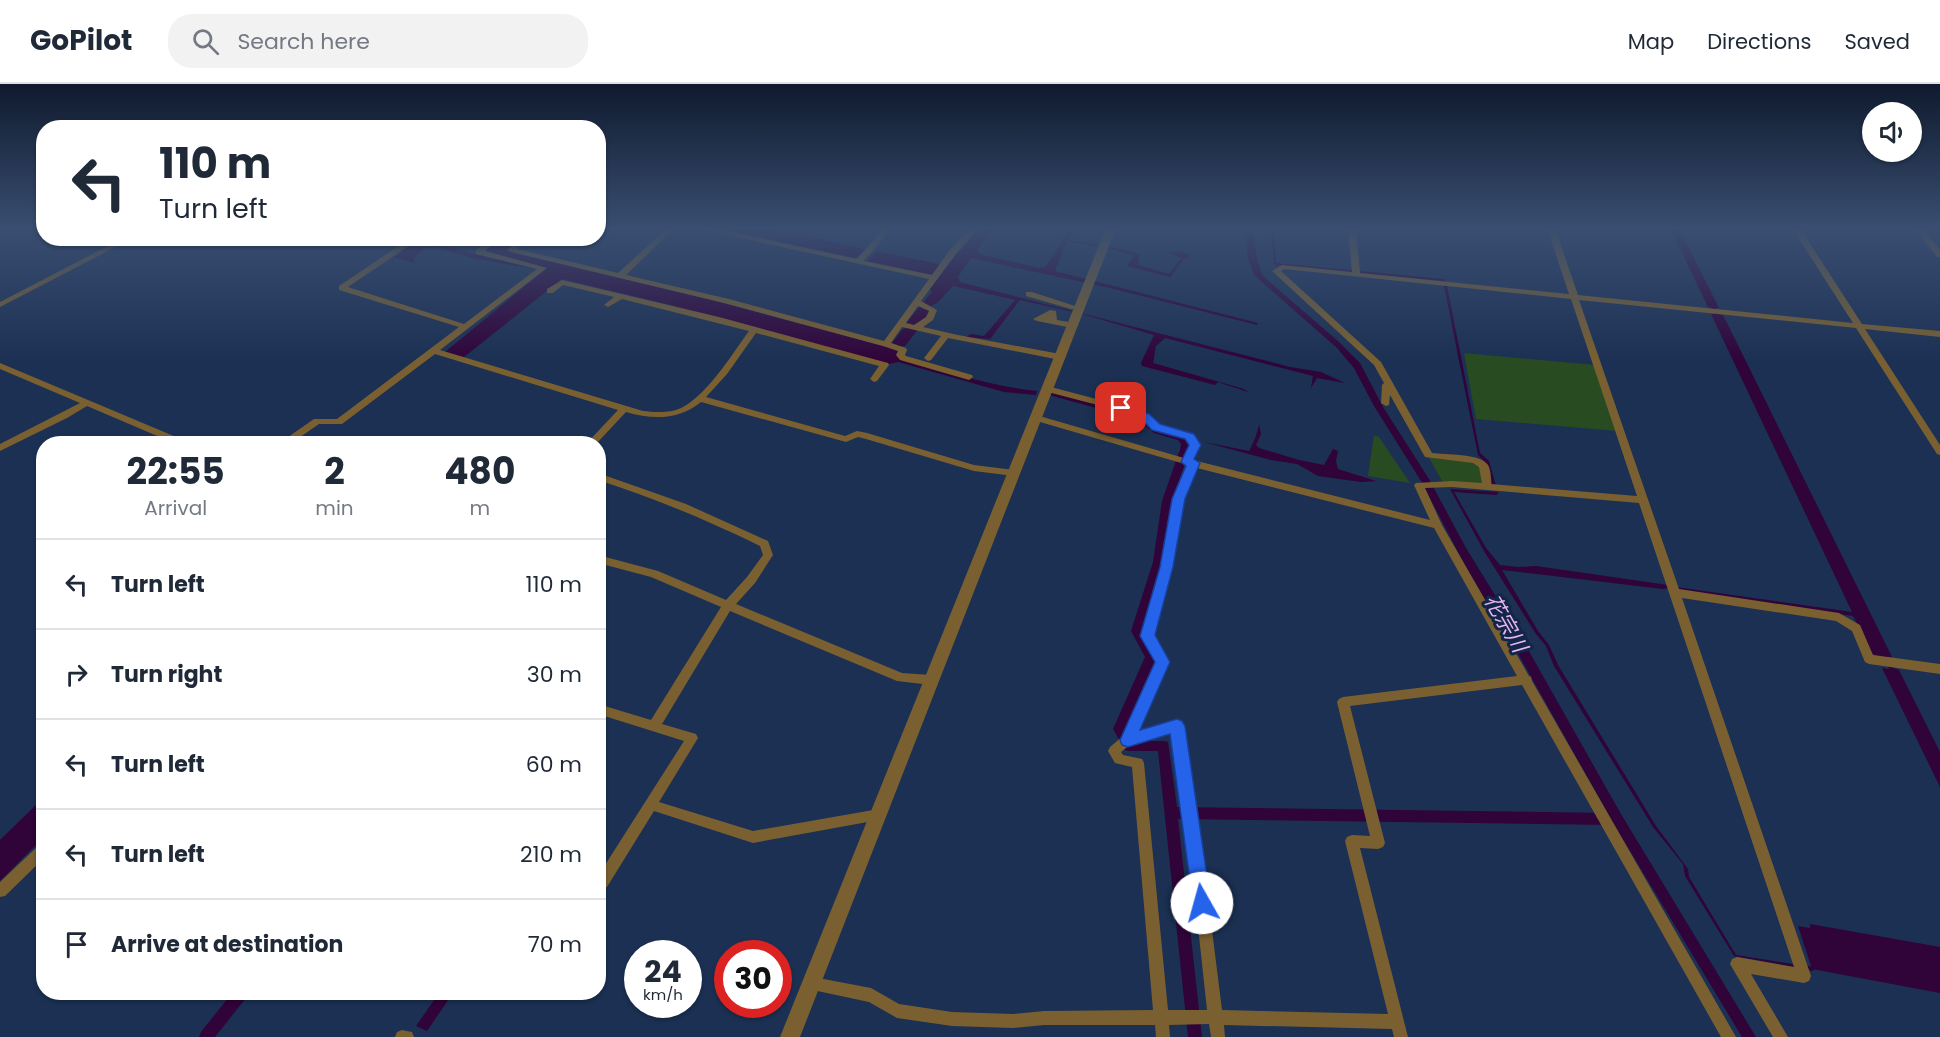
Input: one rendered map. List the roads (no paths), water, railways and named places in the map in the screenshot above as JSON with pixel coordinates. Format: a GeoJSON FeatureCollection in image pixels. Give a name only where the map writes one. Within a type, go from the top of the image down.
{"type":"FeatureCollection","features":[{"type":"Feature","properties":{"kind":"street"},"geometry":{"type":"LineString","coordinates":[[0,305],[63,272]]}},
{"type":"Feature","properties":{"kind":"street"},"geometry":{"type":"LineString","coordinates":[[365,272],[342,288],[466,327]]}},
{"type":"Feature","properties":{"kind":"street"},"geometry":{"type":"LineString","coordinates":[[294,436],[316,421],[339,422],[436,352],[537,272]]}},
{"type":"Feature","properties":{"kind":"street"},"geometry":{"type":"LineString","coordinates":[[605,272],[726,301],[886,344],[903,350],[900,355],[903,358],[969,377]]}},
{"type":"Feature","properties":{"kind":"street"},"geometry":{"type":"LineString","coordinates":[[620,276],[624,272]]}},
{"type":"Feature","properties":{"kind":"street"},"geometry":{"type":"LineString","coordinates":[[908,272],[934,278]]}},
{"type":"Feature","properties":{"kind":"street"},"geometry":{"type":"LineString","coordinates":[[886,344],[938,272]]}},
{"type":"Feature","properties":{"kind":"street"},"geometry":{"type":"LineString","coordinates":[[790,1037],[813,984],[1093,272]]}},
{"type":"Feature","properties":{"kind":"street"},"geometry":{"type":"LineString","coordinates":[[1278,272],[1378,364],[1428,455],[1437,458],[1478,460],[1484,466],[1487,488]]}},
{"type":"Feature","properties":{"kind":"street"},"geometry":{"type":"LineString","coordinates":[[1340,272],[1940,334]]}},
{"type":"Feature","properties":{"kind":"street"},"geometry":{"type":"LineString","coordinates":[[1566,272],[1804,976],[1737,964],[1781,1037]]}},
{"type":"Feature","properties":{"kind":"street"},"geometry":{"type":"LineString","coordinates":[[1825,272],[1940,452]]}},
{"type":"Feature","properties":{"kind":"street"},"geometry":{"type":"LineString","coordinates":[[550,291],[562,282],[885,365],[874,379]]}},
{"type":"Feature","properties":{"kind":"street"},"geometry":{"type":"LineString","coordinates":[[1287,293],[1310,302]]}},
{"type":"Feature","properties":{"kind":"street"},"geometry":{"type":"LineString","coordinates":[[1029,294],[1074,307]]}},
{"type":"Feature","properties":{"kind":"street"},"geometry":{"type":"LineString","coordinates":[[608,305],[620,296]]}},
{"type":"Feature","properties":{"kind":"street"},"geometry":{"type":"LineString","coordinates":[[916,302],[933,310],[930,318],[917,327]]}},
{"type":"Feature","properties":{"kind":"street"},"geometry":{"type":"LineString","coordinates":[[1053,322],[1072,325]]}},
{"type":"Feature","properties":{"kind":"street"},"geometry":{"type":"LineString","coordinates":[[900,324],[1055,356]]}},
{"type":"Feature","properties":{"kind":"street"},"geometry":{"type":"LineString","coordinates":[[1338,326],[1347,344]]}},
{"type":"Feature","properties":{"kind":"street"},"geometry":{"type":"LineString","coordinates":[[436,352],[642,414],[676,413],[699,398],[718,378],[754,330]]}},
{"type":"Feature","properties":{"kind":"street"},"geometry":{"type":"LineString","coordinates":[[928,358],[946,335]]}},
{"type":"Feature","properties":{"kind":"street"},"geometry":{"type":"LineString","coordinates":[[0,366],[166,436]]}},
{"type":"Feature","properties":{"kind":"street"},"geometry":{"type":"LineString","coordinates":[[1386,385],[1386,403]]}},
{"type":"Feature","properties":{"kind":"street"},"geometry":{"type":"LineString","coordinates":[[1047,389],[1139,414],[1156,427],[1190,436],[1195,445],[1178,499],[1167,567],[1148,636],[1163,662],[1128,740]]}},
{"type":"Feature","properties":{"kind":"street"},"geometry":{"type":"LineString","coordinates":[[699,398],[846,439],[857,435],[867,436],[974,468],[1014,472]]}},
{"type":"Feature","properties":{"kind":"street"},"geometry":{"type":"LineString","coordinates":[[0,448],[64,417],[86,403]]}},
{"type":"Feature","properties":{"kind":"street"},"geometry":{"type":"LineString","coordinates":[[599,436],[624,409]]}},
{"type":"Feature","properties":{"kind":"street"},"geometry":{"type":"LineString","coordinates":[[1036,418],[1190,462],[1437,525]]}},
{"type":"Feature","properties":{"kind":"street"},"geometry":{"type":"LineString","coordinates":[[606,479],[660,497],[721,522],[764,544],[768,555],[751,580],[727,606],[654,726]]}},
{"type":"Feature","properties":{"kind":"street"},"geometry":{"type":"LineString","coordinates":[[1643,500],[1434,483],[1419,484],[1437,525],[1729,1037]]}},
{"type":"Feature","properties":{"kind":"street"},"geometry":{"type":"LineString","coordinates":[[606,561],[654,574],[901,678],[931,680]]}},
{"type":"Feature","properties":{"kind":"street"},"geometry":{"type":"LineString","coordinates":[[1676,593],[1839,617],[1856,628],[1869,659],[1940,669]]}},
{"type":"Feature","properties":{"kind":"street"},"geometry":{"type":"LineString","coordinates":[[813,984],[871,995],[897,1011],[952,1019],[1013,1021],[1044,1018],[1215,1017],[1400,1030],[1352,841],[1378,843],[1343,702],[1527,680]]}},
{"type":"Feature","properties":{"kind":"street"},"geometry":{"type":"LineString","coordinates":[[606,711],[692,738],[606,877]]}},
{"type":"Feature","properties":{"kind":"street"},"geometry":{"type":"LineString","coordinates":[[1163,1037],[1138,763],[1119,759],[1114,751],[1128,740],[1177,726],[1194,834],[1218,1037]]}},
{"type":"Feature","properties":{"kind":"street"},"geometry":{"type":"LineString","coordinates":[[652,805],[753,837],[879,815]]}},
{"type":"Feature","properties":{"kind":"street"},"geometry":{"type":"LineString","coordinates":[[0,891],[36,857]]}},
{"type":"Feature","properties":{"kind":"street"},"geometry":{"type":"LineString","coordinates":[[402,1037],[407,1037]]}},
{"type":"Feature","properties":{"kind":"water"},"geometry":{"type":"Polygon","coordinates":[[[542,272],[597,272],[708,299],[899,350],[898,355],[984,382],[1037,391],[1036,395],[1004,392],[898,362],[889,364],[671,305],[562,279],[464,357],[445,352],[542,272]]]}},
{"type":"Feature","properties":{"kind":"water"},"geometry":{"type":"Polygon","coordinates":[[[942,272],[961,272],[958,277],[960,282],[1290,367],[1321,372],[1345,383],[1317,378],[1311,388],[1313,376],[1165,338],[1156,346],[1153,363],[1244,389],[1248,392],[1218,382],[1215,385],[1142,366],[1141,363],[1154,335],[1082,314],[1020,300],[990,339],[966,337],[971,334],[984,336],[1015,300],[953,286],[937,303],[929,307],[932,311],[905,346],[896,347],[897,345],[892,343],[903,329],[910,327],[911,324],[906,323],[932,292],[930,289],[942,272]]]}},
{"type":"Feature","properties":{"kind":"water"},"geometry":{"type":"Polygon","coordinates":[[[1038,272],[1061,272],[1258,323],[1257,325],[1038,272]]]}},
{"type":"Feature","properties":{"kind":"water"},"geometry":{"type":"Polygon","coordinates":[[[1152,272],[1174,272],[1170,277],[1152,272]]]}},
{"type":"Feature","properties":{"kind":"water","name":"花宗川"},"geometry":{"type":"Polygon","coordinates":[[[1253,272],[1261,272],[1360,363],[1383,407],[1429,479],[1466,548],[1522,639],[1621,814],[1756,1037],[1742,1037],[1612,821],[1516,650],[1474,583],[1421,481],[1374,406],[1354,368],[1337,348],[1253,272]]]}},
{"type":"Feature","properties":{"kind":"water"},"geometry":{"type":"Polygon","coordinates":[[[1691,272],[1701,272],[1719,308],[1716,308],[1718,314],[1723,315],[1892,657],[1872,654],[1853,616],[1676,590],[1676,587],[1852,612],[1711,314],[1714,314],[1712,308],[1708,307],[1691,272]]]}},
{"type":"Feature","properties":{"kind":"water"},"geometry":{"type":"Polygon","coordinates":[[[1444,286],[1447,286],[1480,453],[1489,461],[1496,486],[1493,486],[1488,465],[1478,455],[1444,286]]]}},
{"type":"Feature","properties":{"kind":"water"},"geometry":{"type":"Polygon","coordinates":[[[1050,392],[1139,415],[1175,431],[1192,444],[1184,459],[1179,457],[1181,444],[1178,440],[1154,433],[1136,419],[1049,395],[1050,392]]]}},
{"type":"Feature","properties":{"kind":"water"},"geometry":{"type":"Polygon","coordinates":[[[1259,424],[1261,434],[1256,445],[1259,448],[1324,465],[1333,449],[1338,451],[1336,461],[1338,469],[1376,481],[1361,482],[1318,476],[1297,464],[1271,460],[1204,442],[1249,451],[1259,424]]]}},
{"type":"Feature","properties":{"kind":"water"},"geometry":{"type":"Polygon","coordinates":[[[1450,489],[1498,492],[1497,495],[1454,492],[1486,548],[1500,565],[1536,566],[1668,585],[1668,588],[1663,589],[1502,570],[1656,826],[1688,869],[1689,877],[1736,955],[1793,964],[1794,967],[1734,956],[1685,876],[1683,864],[1653,827],[1554,666],[1546,646],[1536,634],[1484,551],[1450,489]]]}},
{"type":"Feature","properties":{"kind":"water"},"geometry":{"type":"Polygon","coordinates":[[[1888,666],[1899,670],[1940,752],[1940,787],[1882,668],[1889,669],[1888,666]]]}},
{"type":"Feature","properties":{"kind":"water"},"geometry":{"type":"Polygon","coordinates":[[[36,805],[36,845],[0,881],[0,840],[36,805]]]}},
{"type":"Feature","properties":{"kind":"water"},"geometry":{"type":"Polygon","coordinates":[[[1810,924],[1940,947],[1940,993],[1812,969],[1798,926],[1810,928],[1810,924]]]}},
{"type":"Feature","properties":{"kind":"water"},"geometry":{"type":"Polygon","coordinates":[[[434,1000],[448,1000],[427,1031],[416,1026],[434,1000]]]}},
{"type":"Feature","properties":{"kind":"waterway"},"geometry":{"type":"LineString","coordinates":[[1364,272],[1444,280]]}},
{"type":"Feature","properties":{"kind":"waterway"},"geometry":{"type":"LineString","coordinates":[[1171,813],[1164,746],[1129,746],[1119,729],[1151,657],[1137,631],[1158,562],[1167,501],[1184,452]]}},
{"type":"Feature","properties":{"kind":"waterway"},"geometry":{"type":"LineString","coordinates":[[1171,813],[1612,819]]}},
{"type":"Feature","properties":{"kind":"waterway"},"geometry":{"type":"LineString","coordinates":[[1171,813],[1195,1037]]}},
{"type":"Feature","properties":{"kind":"waterway"},"geometry":{"type":"LineString","coordinates":[[1805,967],[1812,969]]}},
{"type":"Feature","properties":{"kind":"waterway"},"geometry":{"type":"LineString","coordinates":[[206,1037],[235,1000]]}}]}
